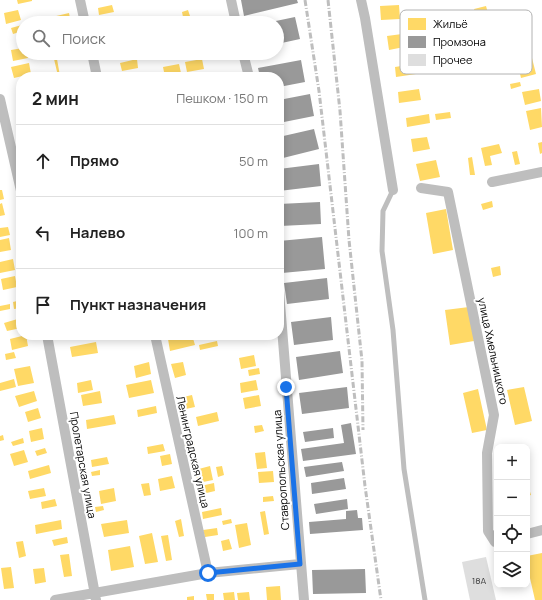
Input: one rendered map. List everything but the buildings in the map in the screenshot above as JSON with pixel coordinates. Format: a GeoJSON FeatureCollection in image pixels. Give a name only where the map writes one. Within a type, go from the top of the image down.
{"type":"FeatureCollection","features":[{"type":"Feature","properties":{"kind":"street"},"geometry":{"type":"LineString","coordinates":[[80,0],[83,16]]}},
{"type":"Feature","properties":{"kind":"street"},"geometry":{"type":"LineString","coordinates":[[231,0],[234,16]]}},
{"type":"Feature","properties":{"kind":"street"},"geometry":{"type":"LineString","coordinates":[[361,0],[366,18],[393,190]]}},
{"type":"Feature","properties":{"kind":"street"},"geometry":{"type":"LineString","coordinates":[[93,60],[96,72]]}},
{"type":"Feature","properties":{"kind":"street"},"geometry":{"type":"LineString","coordinates":[[245,60],[248,72]]}},
{"type":"Feature","properties":{"kind":"street"},"geometry":{"type":"LineString","coordinates":[[0,99],[16,169]]}},
{"type":"Feature","properties":{"kind":"street"},"geometry":{"type":"LineString","coordinates":[[492,182],[542,172]]}},
{"type":"Feature","properties":{"kind":"street","name":"улица Хмельницкого"},"geometry":{"type":"LineString","coordinates":[[421,188],[448,192],[494,415],[487,453],[488,531],[494,539]]}},
{"type":"Feature","properties":{"kind":"street","name":"Пролетарская улица"},"geometry":{"type":"LineString","coordinates":[[48,340],[95,597]]}},
{"type":"Feature","properties":{"kind":"street","name":"Ленинградская улица"},"geometry":{"type":"LineString","coordinates":[[156,340],[208,573]]}},
{"type":"Feature","properties":{"kind":"street","name":"Ставропольская улица"},"geometry":{"type":"LineString","coordinates":[[283,340],[304,600]]}},
{"type":"Feature","properties":{"kind":"street"},"geometry":{"type":"LineString","coordinates":[[530,533],[542,530]]}},
{"type":"Feature","properties":{"kind":"street"},"geometry":{"type":"LineString","coordinates":[[55,600],[95,597],[208,573],[300,564]]}},
{"type":"Feature","properties":{"kind":"lane"},"geometry":{"type":"LineString","coordinates":[[393,190],[383,211],[382,251],[393,330],[404,469],[425,600]]}},
{"type":"Feature","properties":{"kind":"railway"},"geometry":{"type":"LineString","coordinates":[[305,0],[319,91],[365,486],[381,600]]}},
{"type":"Feature","properties":{"kind":"railway"},"geometry":{"type":"LineString","coordinates":[[328,0],[340,111],[349,240],[362,361],[363,430]]}},
{"type":"Feature","properties":{"kind":"route"},"geometry":{"type":"LineString","coordinates":[[208,573],[300,564],[286,387]]}}]}
